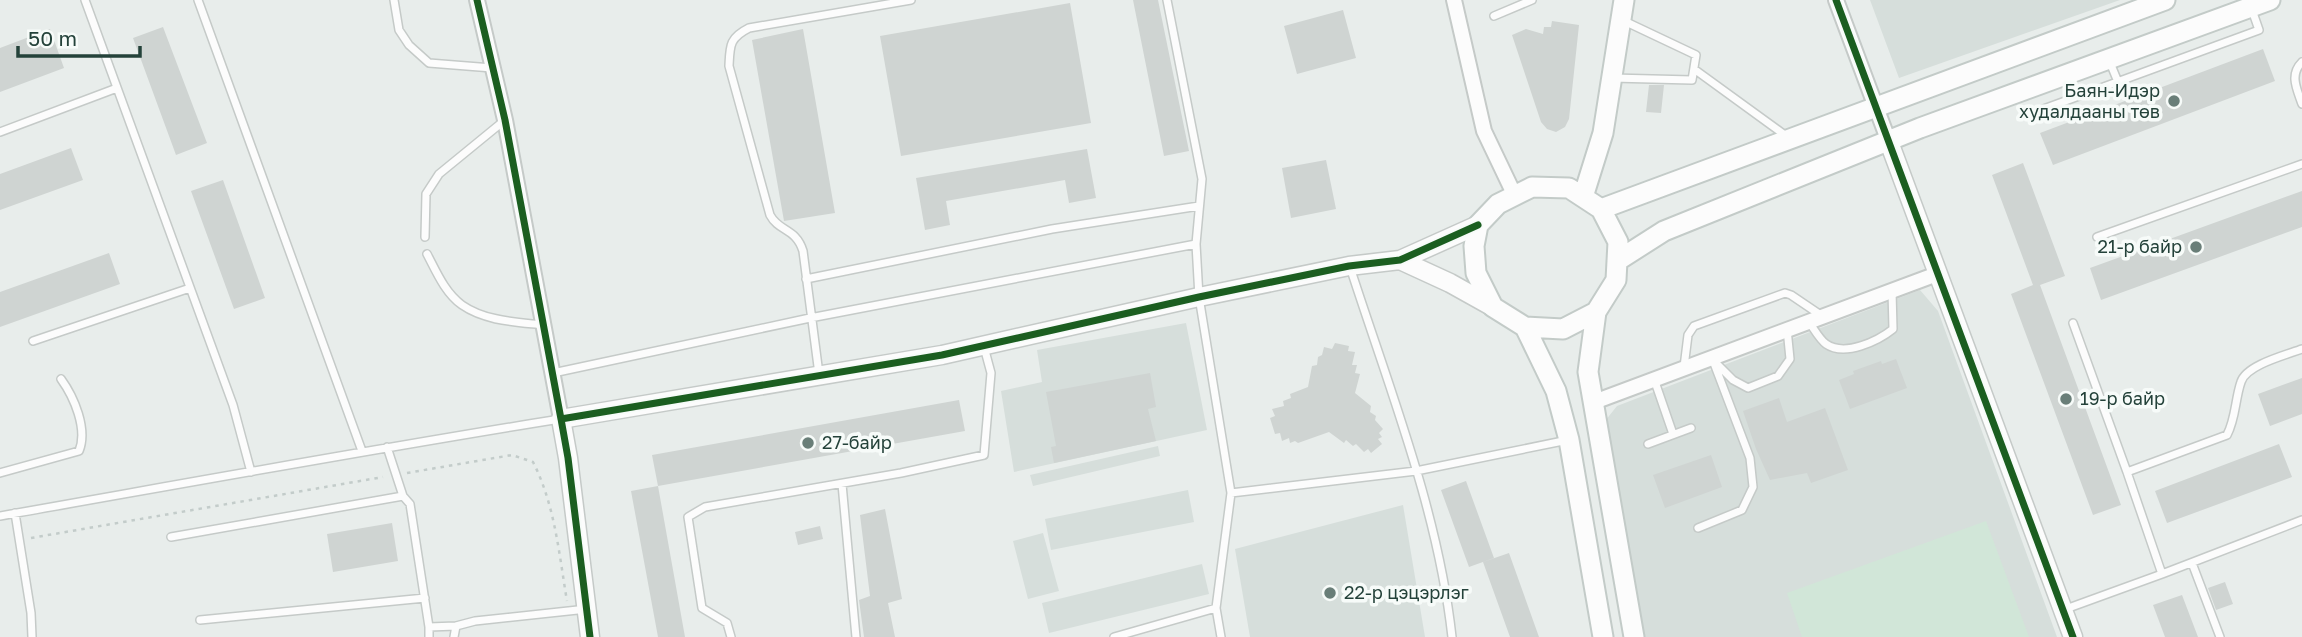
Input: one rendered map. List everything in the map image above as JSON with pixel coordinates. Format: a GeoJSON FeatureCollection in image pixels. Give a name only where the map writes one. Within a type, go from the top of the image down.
{"type":"FeatureCollection","features":[{"type":"Feature","properties":{"kind":"main road"},"geometry":{"type":"LineString","coordinates":[[1601,209],[2165,0]]}},
{"type":"Feature","properties":{"kind":"main road"},"geometry":{"type":"LineString","coordinates":[[1618,261],[1664,230],[1920,128],[2260,3]]}},
{"type":"Feature","properties":{"kind":"main road"},"geometry":{"type":"LineString","coordinates":[[1583,197],[1604,134],[1623,10]]}},
{"type":"Feature","properties":{"kind":"main road"},"geometry":{"type":"LineString","coordinates":[[1596,312],[1563,329],[1525,327],[1493,307],[1476,273],[1474,246],[1478,225],[1498,204],[1532,187],[1569,188],[1601,209],[1618,242],[1616,280],[1596,312],[1588,372],[1634,637]]}},
{"type":"Feature","properties":{"kind":"main road"},"geometry":{"type":"LineString","coordinates":[[1525,327],[1556,391],[1569,440],[1603,637]]}},
{"type":"Feature","properties":{"kind":"street"},"geometry":{"type":"LineString","coordinates":[[477,0],[505,120],[568,458],[590,637]]}},
{"type":"Feature","properties":{"kind":"street"},"geometry":{"type":"LineString","coordinates":[[1454,0],[1484,131],[1515,196]]}},
{"type":"Feature","properties":{"kind":"street"},"geometry":{"type":"LineString","coordinates":[[1836,0],[2073,637]]}},
{"type":"Feature","properties":{"kind":"street"},"geometry":{"type":"LineString","coordinates":[[561,419],[983,346],[1349,266],[1400,260],[1478,225]]}},
{"type":"Feature","properties":{"kind":"street"},"geometry":{"type":"LineString","coordinates":[[1400,260],[1493,307]]}},
{"type":"Feature","properties":{"kind":"street"},"geometry":{"type":"LineString","coordinates":[[1594,402],[1937,274]]}},
{"type":"Feature","properties":{"kind":"lane"},"geometry":{"type":"LineString","coordinates":[[85,0],[233,405],[251,472]]}},
{"type":"Feature","properties":{"kind":"lane"},"geometry":{"type":"LineString","coordinates":[[198,0],[362,451]]}},
{"type":"Feature","properties":{"kind":"lane"},"geometry":{"type":"LineString","coordinates":[[394,0],[399,30],[409,45],[429,63],[493,68]]}},
{"type":"Feature","properties":{"kind":"lane"},"geometry":{"type":"LineString","coordinates":[[819,375],[800,241],[793,232],[774,222],[770,215],[729,66],[730,46],[737,34],[749,28],[911,0]]}},
{"type":"Feature","properties":{"kind":"lane"},"geometry":{"type":"LineString","coordinates":[[1167,0],[1202,179],[1196,244],[1199,297],[1231,493],[1216,608],[1221,637]]}},
{"type":"Feature","properties":{"kind":"lane"},"geometry":{"type":"LineString","coordinates":[[1494,16],[1531,0]]}},
{"type":"Feature","properties":{"kind":"lane"},"geometry":{"type":"LineString","coordinates":[[2038,111],[2259,30],[2260,3]]}},
{"type":"Feature","properties":{"kind":"lane"},"geometry":{"type":"LineString","coordinates":[[1612,78],[1692,80],[1694,69],[1696,55],[1623,10]]}},
{"type":"Feature","properties":{"kind":"lane"},"geometry":{"type":"LineString","coordinates":[[2109,58],[2119,82]]}},
{"type":"Feature","properties":{"kind":"lane"},"geometry":{"type":"LineString","coordinates":[[2302,62],[2296,68],[2294,82],[2302,104]]}},
{"type":"Feature","properties":{"kind":"lane"},"geometry":{"type":"LineString","coordinates":[[1694,69],[1789,138]]}},
{"type":"Feature","properties":{"kind":"lane"},"geometry":{"type":"LineString","coordinates":[[0,132],[117,88]]}},
{"type":"Feature","properties":{"kind":"lane"},"geometry":{"type":"LineString","coordinates":[[425,237],[426,194],[439,174],[505,120]]}},
{"type":"Feature","properties":{"kind":"lane"},"geometry":{"type":"LineString","coordinates":[[2097,237],[2302,164]]}},
{"type":"Feature","properties":{"kind":"lane"},"geometry":{"type":"LineString","coordinates":[[806,279],[1052,229],[1199,206]]}},
{"type":"Feature","properties":{"kind":"lane"},"geometry":{"type":"LineString","coordinates":[[552,374],[810,318],[1196,244]]}},
{"type":"Feature","properties":{"kind":"lane"},"geometry":{"type":"LineString","coordinates":[[428,254],[442,283],[461,305],[496,320],[544,325]]}},
{"type":"Feature","properties":{"kind":"lane"},"geometry":{"type":"LineString","coordinates":[[1349,266],[1416,471],[1446,587],[1452,637]]}},
{"type":"Feature","properties":{"kind":"lane"},"geometry":{"type":"LineString","coordinates":[[33,341],[190,288]]}},
{"type":"Feature","properties":{"kind":"lane"},"geometry":{"type":"LineString","coordinates":[[1808,322],[1826,345],[1846,350],[1884,336],[1893,329],[1892,290]]}},
{"type":"Feature","properties":{"kind":"lane"},"geometry":{"type":"LineString","coordinates":[[1684,368],[1688,335],[1693,326],[1785,293],[1823,316]]}},
{"type":"Feature","properties":{"kind":"lane"},"geometry":{"type":"LineString","coordinates":[[2073,323],[2162,574]]}},
{"type":"Feature","properties":{"kind":"lane"},"geometry":{"type":"LineString","coordinates":[[1712,358],[1733,380],[1748,388],[1777,376],[1790,359],[1787,329]]}},
{"type":"Feature","properties":{"kind":"lane"},"geometry":{"type":"LineString","coordinates":[[731,637],[727,623],[702,608],[688,517],[705,507],[842,484],[984,455],[991,373],[983,346]]}},
{"type":"Feature","properties":{"kind":"lane"},"geometry":{"type":"LineString","coordinates":[[2127,472],[2227,435],[2232,425],[2241,379],[2249,370],[2302,349]]}},
{"type":"Feature","properties":{"kind":"lane"},"geometry":{"type":"LineString","coordinates":[[1698,528],[1742,510],[1753,488],[1750,458],[1712,358]]}},
{"type":"Feature","properties":{"kind":"lane"},"geometry":{"type":"LineString","coordinates":[[0,472],[79,451],[82,443],[81,422],[61,379]]}},
{"type":"Feature","properties":{"kind":"lane"},"geometry":{"type":"LineString","coordinates":[[1654,379],[1674,434]]}},
{"type":"Feature","properties":{"kind":"lane"},"geometry":{"type":"LineString","coordinates":[[0,516],[362,451],[561,419]]}},
{"type":"Feature","properties":{"kind":"lane"},"geometry":{"type":"LineString","coordinates":[[1648,444],[1691,428]]}},
{"type":"Feature","properties":{"kind":"lane"},"geometry":{"type":"LineString","coordinates":[[1231,493],[1416,471],[1569,440]]}},
{"type":"Feature","properties":{"kind":"lane"},"geometry":{"type":"LineString","coordinates":[[387,447],[403,496],[410,505],[429,637]]}},
{"type":"Feature","properties":{"kind":"lane"},"geometry":{"type":"LineString","coordinates":[[842,484],[856,637]]}},
{"type":"Feature","properties":{"kind":"lane"},"geometry":{"type":"LineString","coordinates":[[171,537],[403,496]]}},
{"type":"Feature","properties":{"kind":"lane"},"geometry":{"type":"LineString","coordinates":[[15,513],[31,612],[32,637]]}},
{"type":"Feature","properties":{"kind":"lane"},"geometry":{"type":"LineString","coordinates":[[2063,610],[2302,520]]}},
{"type":"Feature","properties":{"kind":"lane"},"geometry":{"type":"LineString","coordinates":[[2192,563],[2220,637]]}},
{"type":"Feature","properties":{"kind":"lane"},"geometry":{"type":"LineString","coordinates":[[200,620],[425,598]]}},
{"type":"Feature","properties":{"kind":"lane"},"geometry":{"type":"LineString","coordinates":[[1114,637],[1216,608]]}},
{"type":"Feature","properties":{"kind":"lane"},"geometry":{"type":"LineString","coordinates":[[429,627],[587,609]]}},
{"type":"Feature","properties":{"kind":"lane"},"geometry":{"type":"LineString","coordinates":[[454,637],[456,626]]}},
{"type":"Feature","properties":{"kind":"shaded area"},"geometry":{"type":"Polygon","coordinates":[[[1870,0],[2120,0],[1899,78],[1870,0]]]}},
{"type":"Feature","properties":{"kind":"shaded area"},"geometry":{"type":"Polygon","coordinates":[[[1920,290],[1938,311],[2057,637],[1643,637],[1605,421],[1617,406],[1920,290]]]}},
{"type":"Feature","properties":{"kind":"shaded area"},"geometry":{"type":"Polygon","coordinates":[[[1186,323],[1207,430],[1014,472],[1001,391],[1042,382],[1037,350],[1186,323]]]}},
{"type":"Feature","properties":{"kind":"shaded area"},"geometry":{"type":"Polygon","coordinates":[[[1158,446],[1160,456],[1033,486],[1030,475],[1158,446]]]}},
{"type":"Feature","properties":{"kind":"shaded area"},"geometry":{"type":"Polygon","coordinates":[[[1188,490],[1194,522],[1051,550],[1045,519],[1188,490]]]}},
{"type":"Feature","properties":{"kind":"shaded area","name":"22-р цэцэрлэг"},"geometry":{"type":"Polygon","coordinates":[[[1403,505],[1425,637],[1250,637],[1235,549],[1403,505]]]}},
{"type":"Feature","properties":{"kind":"shaded area"},"geometry":{"type":"Polygon","coordinates":[[[1043,533],[1059,591],[1028,599],[1013,541],[1043,533]]]}},
{"type":"Feature","properties":{"kind":"shaded area"},"geometry":{"type":"Polygon","coordinates":[[[1202,564],[1209,594],[1049,633],[1042,603],[1202,564]]]}},
{"type":"Feature","properties":{"kind":"green space"},"geometry":{"type":"Polygon","coordinates":[[[1986,521],[2029,637],[1802,637],[1787,593],[1986,521]]]}},
{"type":"Feature","properties":{"kind":"building"},"geometry":{"type":"Polygon","coordinates":[[[1133,0],[1158,0],[1189,151],[1164,156],[1133,0]]]}},
{"type":"Feature","properties":{"kind":"building"},"geometry":{"type":"Polygon","coordinates":[[[1070,3],[1091,123],[901,156],[880,36],[1070,3]]]}},
{"type":"Feature","properties":{"kind":"building"},"geometry":{"type":"Polygon","coordinates":[[[1343,10],[1356,58],[1297,74],[1284,26],[1343,10]]]}},
{"type":"Feature","properties":{"kind":"building"},"geometry":{"type":"Polygon","coordinates":[[[1552,21],[1579,25],[1569,119],[1565,127],[1556,132],[1547,129],[1541,122],[1512,35],[1526,29],[1543,34],[1544,27],[1551,27],[1552,21]]]}},
{"type":"Feature","properties":{"kind":"building"},"geometry":{"type":"Polygon","coordinates":[[[163,27],[207,143],[176,155],[133,38],[163,27]]]}},
{"type":"Feature","properties":{"kind":"building"},"geometry":{"type":"Polygon","coordinates":[[[50,29],[64,68],[0,92],[0,48],[50,29]]]}},
{"type":"Feature","properties":{"kind":"building"},"geometry":{"type":"Polygon","coordinates":[[[803,29],[835,213],[784,221],[752,40],[803,29]]]}},
{"type":"Feature","properties":{"kind":"building","name":"Баян-Идэр худалдааны төв"},"geometry":{"type":"Polygon","coordinates":[[[2263,49],[2275,81],[2053,165],[2040,133],[2263,49]]]}},
{"type":"Feature","properties":{"kind":"building"},"geometry":{"type":"Polygon","coordinates":[[[1649,85],[1664,85],[1661,113],[1646,112],[1649,85]]]}},
{"type":"Feature","properties":{"kind":"building"},"geometry":{"type":"Polygon","coordinates":[[[71,148],[83,180],[0,210],[0,174],[71,148]]]}},
{"type":"Feature","properties":{"kind":"building"},"geometry":{"type":"Polygon","coordinates":[[[1087,149],[1096,198],[1069,203],[1065,180],[946,201],[950,225],[925,230],[916,178],[1087,149]]]}},
{"type":"Feature","properties":{"kind":"building"},"geometry":{"type":"Polygon","coordinates":[[[1326,160],[1336,209],[1291,218],[1282,168],[1326,160]]]}},
{"type":"Feature","properties":{"kind":"building","name":"19-р байр"},"geometry":{"type":"Polygon","coordinates":[[[2023,163],[2065,276],[2040,285],[2121,505],[2093,515],[2011,294],[2033,285],[1992,175],[2023,163]]]}},
{"type":"Feature","properties":{"kind":"building"},"geometry":{"type":"Polygon","coordinates":[[[223,180],[265,298],[234,309],[191,191],[223,180]]]}},
{"type":"Feature","properties":{"kind":"building","name":"21-р байр"},"geometry":{"type":"Polygon","coordinates":[[[2302,191],[2302,227],[2101,300],[2090,268],[2302,191]]]}},
{"type":"Feature","properties":{"kind":"building"},"geometry":{"type":"Polygon","coordinates":[[[109,253],[120,284],[0,327],[0,292],[109,253]]]}},
{"type":"Feature","properties":{"kind":"building"},"geometry":{"type":"Polygon","coordinates":[[[1335,343],[1349,346],[1348,351],[1355,352],[1352,365],[1357,365],[1355,373],[1360,374],[1355,393],[1371,406],[1370,412],[1376,416],[1375,420],[1383,429],[1379,433],[1382,437],[1378,439],[1382,444],[1371,453],[1368,449],[1364,452],[1356,444],[1353,446],[1346,440],[1344,443],[1329,432],[1298,443],[1290,443],[1289,438],[1282,441],[1280,433],[1275,434],[1270,418],[1275,416],[1272,409],[1284,406],[1283,401],[1291,398],[1290,394],[1308,387],[1312,366],[1317,365],[1324,347],[1332,349],[1335,343]]]}},
{"type":"Feature","properties":{"kind":"building"},"geometry":{"type":"Polygon","coordinates":[[[1896,359],[1907,388],[1850,409],[1839,380],[1854,374],[1853,371],[1881,361],[1882,364],[1896,359]]]}},
{"type":"Feature","properties":{"kind":"building"},"geometry":{"type":"Polygon","coordinates":[[[1150,373],[1156,407],[1148,409],[1156,441],[1054,463],[1051,447],[1056,446],[1046,392],[1150,373]]]}},
{"type":"Feature","properties":{"kind":"building"},"geometry":{"type":"Polygon","coordinates":[[[2302,378],[2302,414],[2270,426],[2258,394],[2302,378]]]}},
{"type":"Feature","properties":{"kind":"building"},"geometry":{"type":"Polygon","coordinates":[[[1779,398],[1787,422],[1825,408],[1848,470],[1811,483],[1807,473],[1770,480],[1743,411],[1779,398]]]}},
{"type":"Feature","properties":{"kind":"building","name":"27-байр"},"geometry":{"type":"Polygon","coordinates":[[[959,400],[965,431],[658,486],[652,455],[959,400]]]}},
{"type":"Feature","properties":{"kind":"building"},"geometry":{"type":"Polygon","coordinates":[[[2279,444],[2292,477],[2167,523],[2155,491],[2279,444]]]}},
{"type":"Feature","properties":{"kind":"building"},"geometry":{"type":"Polygon","coordinates":[[[1711,455],[1722,487],[1665,508],[1653,475],[1711,455]]]}},
{"type":"Feature","properties":{"kind":"building"},"geometry":{"type":"Polygon","coordinates":[[[1466,481],[1494,558],[1469,567],[1441,490],[1466,481]]]}},
{"type":"Feature","properties":{"kind":"building"},"geometry":{"type":"Polygon","coordinates":[[[658,486],[685,637],[658,637],[631,491],[658,486]]]}},
{"type":"Feature","properties":{"kind":"building"},"geometry":{"type":"Polygon","coordinates":[[[885,509],[902,599],[888,603],[895,637],[864,637],[859,600],[870,596],[860,515],[885,509]]]}},
{"type":"Feature","properties":{"kind":"building"},"geometry":{"type":"Polygon","coordinates":[[[392,523],[398,561],[333,572],[327,534],[392,523]]]}},
{"type":"Feature","properties":{"kind":"building"},"geometry":{"type":"Polygon","coordinates":[[[820,526],[823,539],[798,545],[795,532],[820,526]]]}},
{"type":"Feature","properties":{"kind":"building"},"geometry":{"type":"Polygon","coordinates":[[[1509,553],[1539,637],[1510,637],[1483,562],[1509,553]]]}},
{"type":"Feature","properties":{"kind":"building"},"geometry":{"type":"Polygon","coordinates":[[[2225,582],[2233,604],[2216,610],[2208,588],[2225,582]]]}},
{"type":"Feature","properties":{"kind":"building"},"geometry":{"type":"Polygon","coordinates":[[[2182,595],[2198,637],[2165,637],[2153,605],[2182,595]]]}},
{"type":"Feature","properties":{"kind":"cycle path"},"geometry":{"type":"LineString","coordinates":[[477,0],[505,120],[561,419]]}},
{"type":"Feature","properties":{"kind":"cycle path"},"geometry":{"type":"LineString","coordinates":[[1836,0],[2073,637]]}},
{"type":"Feature","properties":{"kind":"cycle path"},"geometry":{"type":"LineString","coordinates":[[590,637],[561,419],[942,355],[1199,297],[1349,266],[1400,260],[1478,225]]}},
{"type":"Feature","properties":{"kind":"place","name":"Баян-Идэр худалдааны төв"},"geometry":{"type":"Point","coordinates":[2174,101]}},
{"type":"Feature","properties":{"kind":"place","name":"21-р байр"},"geometry":{"type":"Point","coordinates":[2196,247]}},
{"type":"Feature","properties":{"kind":"place","name":"19-р байр"},"geometry":{"type":"Point","coordinates":[2066,399]}},
{"type":"Feature","properties":{"kind":"place","name":"27-байр"},"geometry":{"type":"Point","coordinates":[808,443]}},
{"type":"Feature","properties":{"kind":"place","name":"22-р цэцэрлэг"},"geometry":{"type":"Point","coordinates":[1330,593]}}]}
